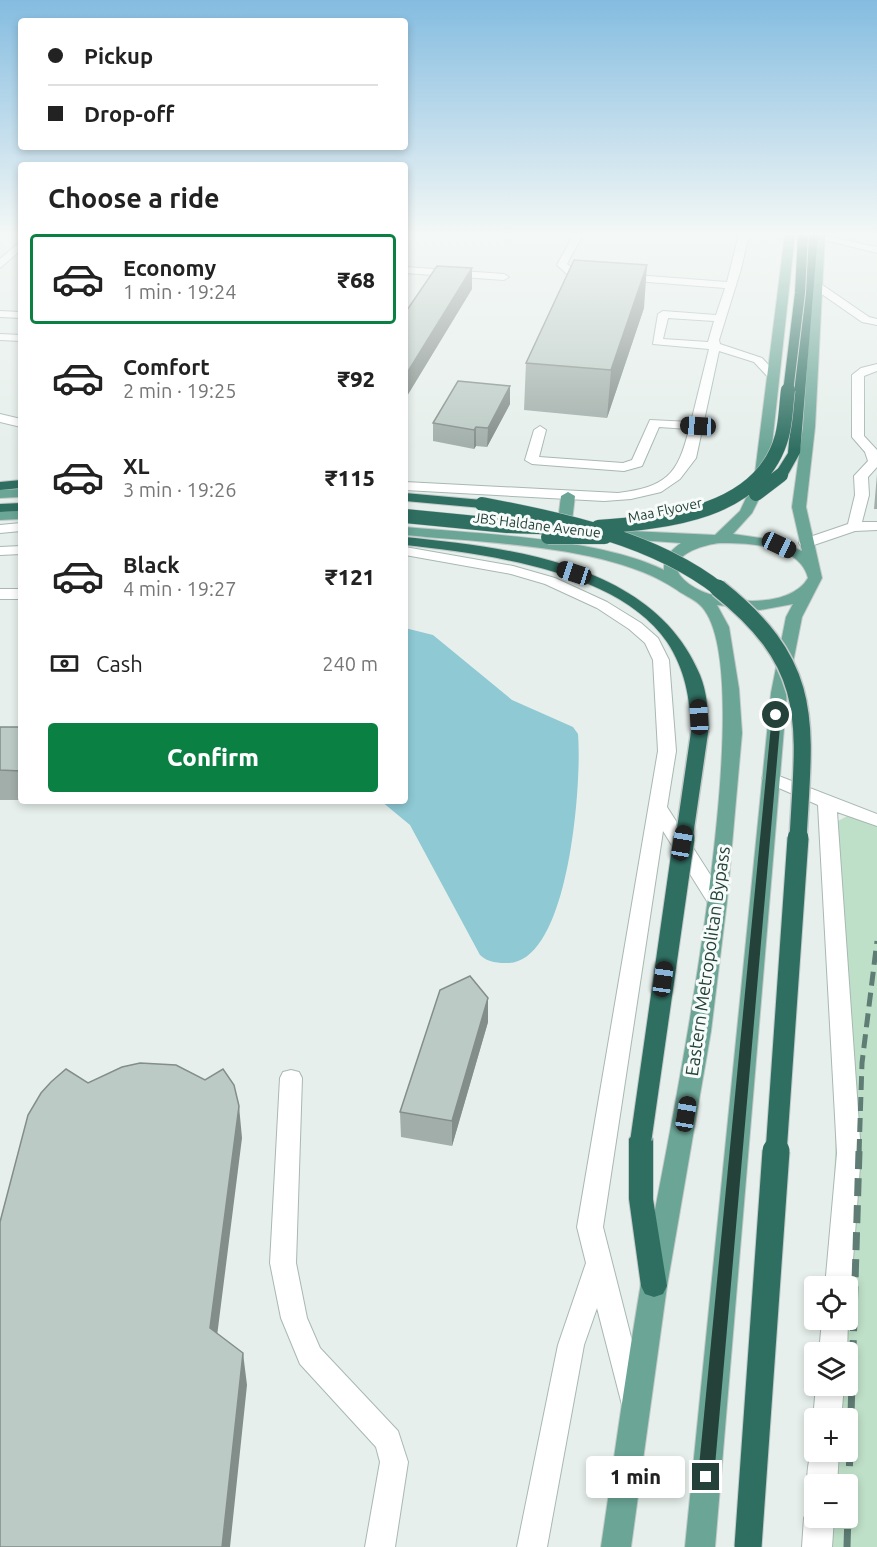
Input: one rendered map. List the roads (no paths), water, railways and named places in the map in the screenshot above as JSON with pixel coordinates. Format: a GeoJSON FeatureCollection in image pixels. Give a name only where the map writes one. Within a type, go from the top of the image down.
{"type":"FeatureCollection","features":[{"type":"Feature","properties":{"kind":"highway","name":"Maa Flyover"},"geometry":{"type":"LineString","coordinates":[[408,516],[507,526],[579,528],[663,520],[717,506],[752,486],[765,473],[777,452],[782,436],[798,306]]}},
{"type":"Feature","properties":{"kind":"highway","name":"Maa Flyover"},"geometry":{"type":"LineString","coordinates":[[408,525],[523,536],[621,536],[684,526],[740,506],[781,475],[794,453],[810,306]]}},
{"type":"Feature","properties":{"kind":"highway"},"geometry":{"type":"LineString","coordinates":[[0,486],[18,484]]}},
{"type":"Feature","properties":{"kind":"highway"},"geometry":{"type":"LineString","coordinates":[[0,496],[18,495]]}},
{"type":"Feature","properties":{"kind":"highway"},"geometry":{"type":"LineString","coordinates":[[408,497],[482,504],[567,520],[632,543],[666,559],[704,579],[745,610],[778,651],[796,689],[803,735],[797,848],[748,1547]]}},
{"type":"Feature","properties":{"kind":"highway"},"geometry":{"type":"LineString","coordinates":[[0,508],[18,507]]}},
{"type":"Feature","properties":{"kind":"highway"},"geometry":{"type":"LineString","coordinates":[[408,541],[524,559],[574,573],[596,583],[641,609],[661,626],[683,654],[692,675],[699,705],[700,729],[641,1139],[641,1198],[654,1286]]}},
{"type":"Feature","properties":{"kind":"main road"},"geometry":{"type":"LineString","coordinates":[[781,306],[761,481],[755,497],[739,524],[713,539],[688,546],[676,554],[671,564],[673,575],[689,590],[720,603],[756,606],[795,599],[809,590]]}},
{"type":"Feature","properties":{"kind":"main road"},"geometry":{"type":"LineString","coordinates":[[700,1547],[779,693],[794,617],[815,578],[800,507],[809,427],[816,306]]}},
{"type":"Feature","properties":{"kind":"main road"},"geometry":{"type":"LineString","coordinates":[[564,529],[568,496]]}},
{"type":"Feature","properties":{"kind":"main road","name":"JBS Haldane Avenue"},"geometry":{"type":"LineString","coordinates":[[408,510],[564,529],[713,539],[746,538],[779,545],[799,555],[811,566]]}},
{"type":"Feature","properties":{"kind":"main road"},"geometry":{"type":"LineString","coordinates":[[0,515],[18,515]]}},
{"type":"Feature","properties":{"kind":"main road","name":"JBS Haldane Avenue"},"geometry":{"type":"LineString","coordinates":[[408,531],[586,554],[644,567],[666,575],[689,590]]}},
{"type":"Feature","properties":{"kind":"main road","name":"Eastern Metropolitan Bypass"},"geometry":{"type":"LineString","coordinates":[[616,1547],[654,1286],[698,1042],[717,901],[733,734],[731,689],[722,627],[710,606],[689,590]]}},
{"type":"Feature","properties":{"kind":"street"},"geometry":{"type":"LineString","coordinates":[[408,486],[568,496],[638,494],[670,482],[688,458],[698,426],[715,346],[713,340],[723,306]]}},
{"type":"Feature","properties":{"kind":"street"},"geometry":{"type":"LineString","coordinates":[[846,306],[866,320],[877,322]]}},
{"type":"Feature","properties":{"kind":"street"},"geometry":{"type":"LineString","coordinates":[[0,314],[18,315]]}},
{"type":"Feature","properties":{"kind":"street"},"geometry":{"type":"LineString","coordinates":[[719,318],[663,314],[657,342],[715,346],[758,360],[772,375]]}},
{"type":"Feature","properties":{"kind":"street"},"geometry":{"type":"LineString","coordinates":[[0,337],[18,338]]}},
{"type":"Feature","properties":{"kind":"street"},"geometry":{"type":"LineString","coordinates":[[854,527],[862,495],[861,476],[875,462],[871,451],[858,436],[858,375],[865,370],[877,367]]}},
{"type":"Feature","properties":{"kind":"street"},"geometry":{"type":"LineString","coordinates":[[1,419],[18,422]]}},
{"type":"Feature","properties":{"kind":"street"},"geometry":{"type":"LineString","coordinates":[[540,429],[532,460],[624,466],[637,463],[654,423],[698,426]]}},
{"type":"Feature","properties":{"kind":"street"},"geometry":{"type":"LineString","coordinates":[[806,543],[854,527],[877,526]]}},
{"type":"Feature","properties":{"kind":"street"},"geometry":{"type":"LineString","coordinates":[[0,528],[18,527]]}},
{"type":"Feature","properties":{"kind":"street"},"geometry":{"type":"LineString","coordinates":[[0,551],[18,550]]}},
{"type":"Feature","properties":{"kind":"street"},"geometry":{"type":"LineString","coordinates":[[408,552],[513,570],[550,581],[602,605],[635,626],[652,640],[661,660],[667,751],[590,1227],[636,1412]]}},
{"type":"Feature","properties":{"kind":"street"},"geometry":{"type":"LineString","coordinates":[[0,594],[18,594]]}},
{"type":"Feature","properties":{"kind":"street"},"geometry":{"type":"LineString","coordinates":[[771,778],[877,820]]}},
{"type":"Feature","properties":{"kind":"street"},"geometry":{"type":"LineString","coordinates":[[827,802],[849,1153],[839,1276]]}},
{"type":"Feature","properties":{"kind":"street"},"geometry":{"type":"LineString","coordinates":[[659,809],[717,901]]}},
{"type":"Feature","properties":{"kind":"street"},"geometry":{"type":"LineString","coordinates":[[291,1078],[283,1263],[294,1318],[310,1356],[388,1440],[394,1462],[380,1547]]}},
{"type":"Feature","properties":{"kind":"street"},"geometry":{"type":"LineString","coordinates":[[532,1547],[571,1346],[599,1263]]}},
{"type":"Feature","properties":{"kind":"street"},"geometry":{"type":"LineString","coordinates":[[817,1547],[818,1528]]}},
{"type":"Feature","properties":{"kind":"water"},"geometry":{"type":"Polygon","coordinates":[[[408,629],[433,635],[512,700],[573,727],[578,734],[577,789],[568,865],[559,901],[546,932],[530,954],[509,963],[497,963],[480,955],[410,825],[385,804],[408,804],[408,629]]]}},
{"type":"Feature","properties":{"kind":"railway"},"geometry":{"type":"LineString","coordinates":[[859,1153],[862,1063],[877,941]]}},
{"type":"Feature","properties":{"kind":"railway"},"geometry":{"type":"LineString","coordinates":[[847,1547],[859,1151]]}}]}
